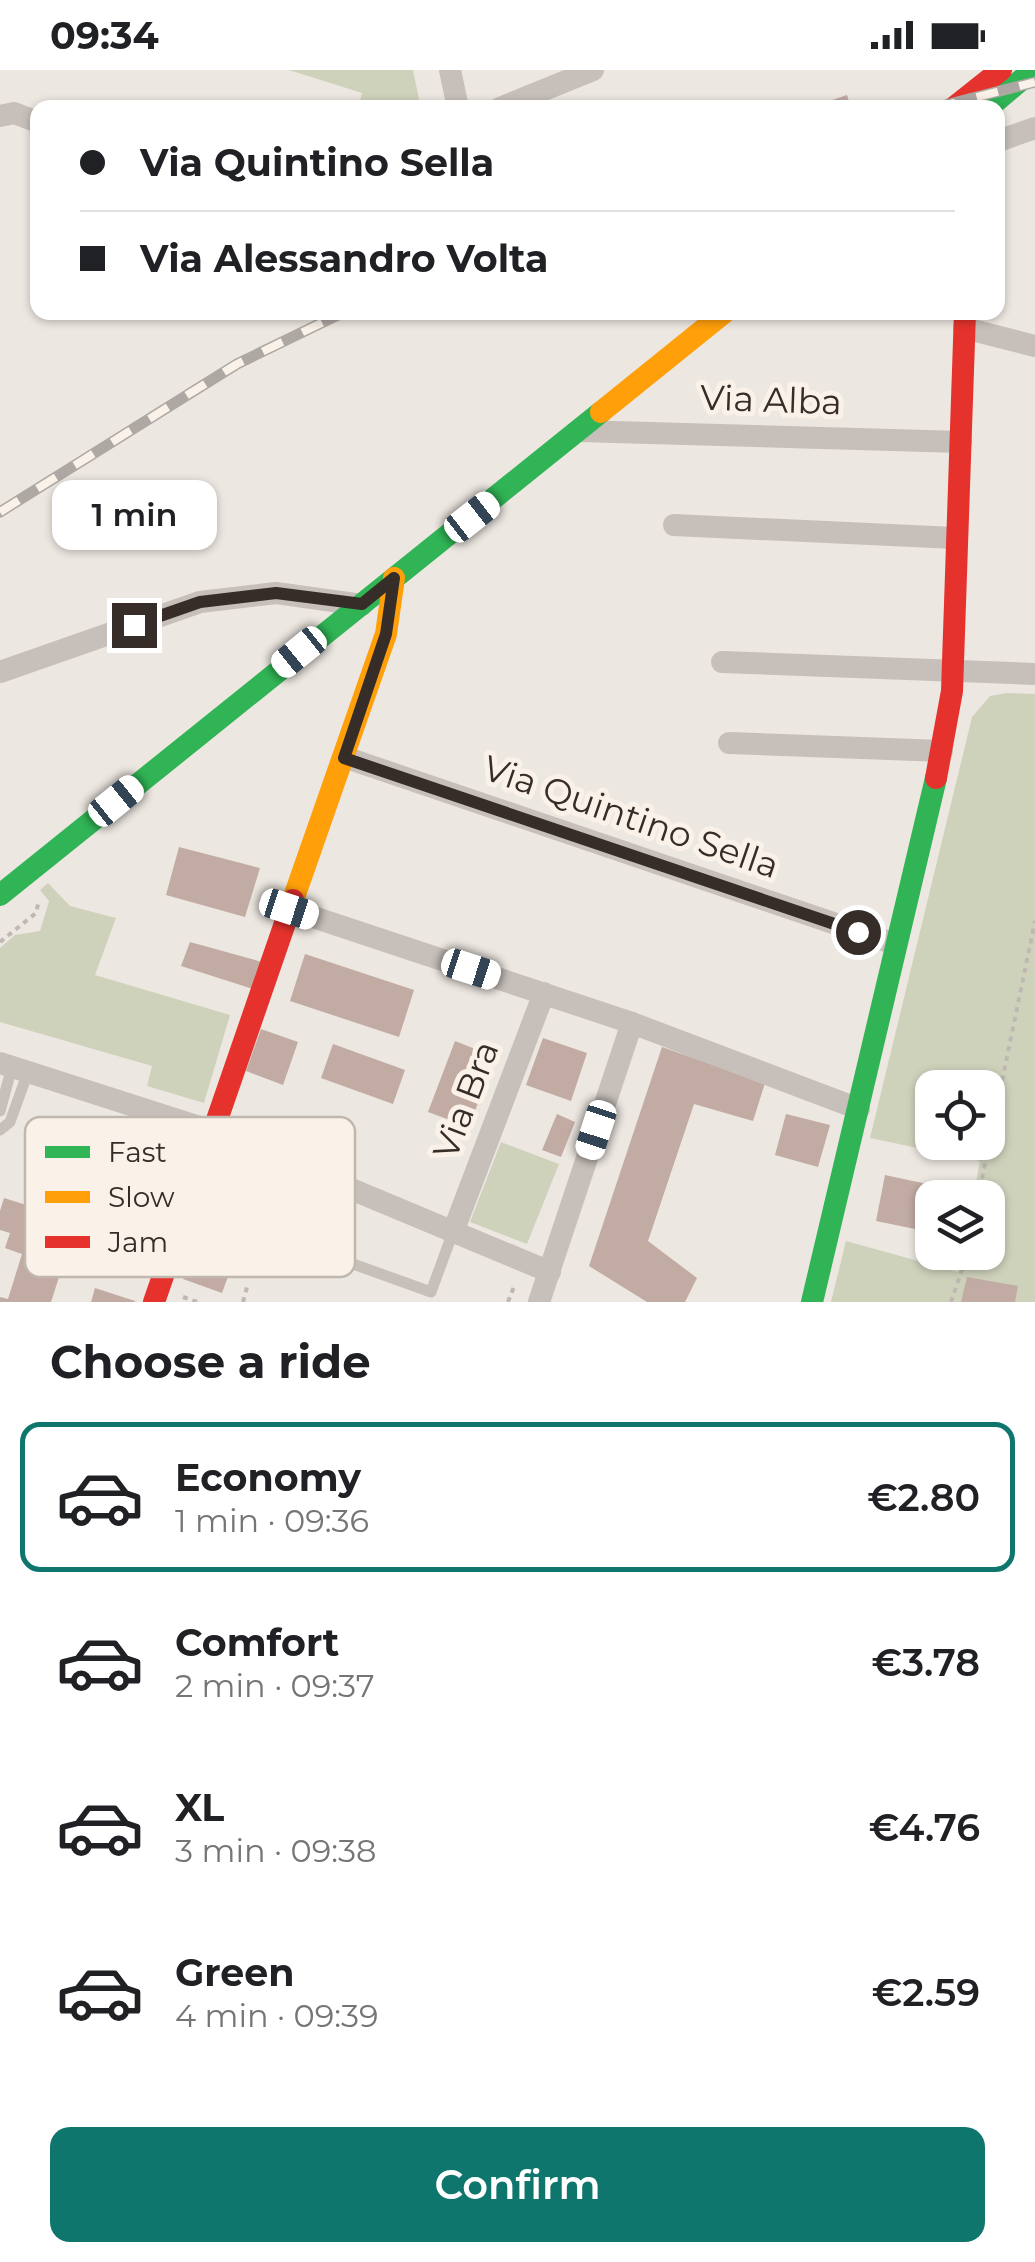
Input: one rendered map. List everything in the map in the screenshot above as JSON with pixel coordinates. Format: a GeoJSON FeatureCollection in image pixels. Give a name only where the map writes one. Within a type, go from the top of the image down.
{"type":"FeatureCollection","features":[{"type":"Feature","properties":{"kind":"street"},"geometry":{"type":"LineString","coordinates":[[450,70],[456,100]]}},
{"type":"Feature","properties":{"kind":"street"},"geometry":{"type":"LineString","coordinates":[[520,100],[593,70]]}},
{"type":"Feature","properties":{"kind":"street"},"geometry":{"type":"LineString","coordinates":[[963,100],[1000,70]]}},
{"type":"Feature","properties":{"kind":"street"},"geometry":{"type":"LineString","coordinates":[[998,100],[1034,70]]}},
{"type":"Feature","properties":{"kind":"street"},"geometry":{"type":"LineString","coordinates":[[0,116],[14,112],[30,119]]}},
{"type":"Feature","properties":{"kind":"street"},"geometry":{"type":"LineString","coordinates":[[1005,139],[1035,128]]}},
{"type":"Feature","properties":{"kind":"street"},"geometry":{"type":"LineString","coordinates":[[0,895],[715,320]]}},
{"type":"Feature","properties":{"kind":"street"},"geometry":{"type":"LineString","coordinates":[[812,1302],[942,751],[953,672],[964,320],[1035,346]]}},
{"type":"Feature","properties":{"kind":"street","name":"Via Alba"},"geometry":{"type":"LineString","coordinates":[[580,430],[960,442]]}},
{"type":"Feature","properties":{"kind":"street"},"geometry":{"type":"LineString","coordinates":[[674,525],[956,538]]}},
{"type":"Feature","properties":{"kind":"street"},"geometry":{"type":"LineString","coordinates":[[217,1117],[386,634],[394,578]]}},
{"type":"Feature","properties":{"kind":"street"},"geometry":{"type":"LineString","coordinates":[[0,672],[200,602],[276,593],[362,604]]}},
{"type":"Feature","properties":{"kind":"street"},"geometry":{"type":"LineString","coordinates":[[722,662],[1035,674]]}},
{"type":"Feature","properties":{"kind":"street"},"geometry":{"type":"LineString","coordinates":[[729,743],[942,751]]}},
{"type":"Feature","properties":{"kind":"street","name":"Via Quintino Sella"},"geometry":{"type":"LineString","coordinates":[[344,758],[894,944]]}},
{"type":"Feature","properties":{"kind":"street"},"geometry":{"type":"LineString","coordinates":[[289,909],[632,1023],[859,1109]]}},
{"type":"Feature","properties":{"kind":"street","name":"Via Bra"},"geometry":{"type":"LineString","coordinates":[[453,1232],[544,993]]}},
{"type":"Feature","properties":{"kind":"street"},"geometry":{"type":"LineString","coordinates":[[539,1302],[632,1023]]}},
{"type":"Feature","properties":{"kind":"street"},"geometry":{"type":"LineString","coordinates":[[13,1067],[168,1117]]}},
{"type":"Feature","properties":{"kind":"street"},"geometry":{"type":"LineString","coordinates":[[355,1191],[550,1272]]}},
{"type":"Feature","properties":{"kind":"street"},"geometry":{"type":"LineString","coordinates":[[154,1302],[162,1277]]}},
{"type":"Feature","properties":{"kind":"lane"},"geometry":{"type":"LineString","coordinates":[[0,1111],[13,1067]]}},
{"type":"Feature","properties":{"kind":"lane"},"geometry":{"type":"LineString","coordinates":[[0,1130],[10,1122],[13,1067]]}},
{"type":"Feature","properties":{"kind":"lane"},"geometry":{"type":"LineString","coordinates":[[355,1265],[432,1292],[453,1232]]}},
{"type":"Feature","properties":{"kind":"path"},"geometry":{"type":"LineString","coordinates":[[982,1180],[1035,921]]}},
{"type":"Feature","properties":{"kind":"path"},"geometry":{"type":"LineString","coordinates":[[951,1302],[962,1270]]}},
{"type":"Feature","properties":{"kind":"path"},"geometry":{"type":"LineString","coordinates":[[243,1302],[251,1277]]}},
{"type":"Feature","properties":{"kind":"green space"},"geometry":{"type":"Polygon","coordinates":[[[289,70],[413,70],[419,100],[360,100],[362,93],[289,70]]]}},
{"type":"Feature","properties":{"kind":"green space"},"geometry":{"type":"Polygon","coordinates":[[[1035,694],[1035,1302],[831,1302],[846,1241],[915,1260],[915,1270],[1005,1270],[1005,1180],[976,1180],[980,1161],[975,1160],[1005,1160],[1005,1070],[915,1070],[915,1147],[870,1138],[972,717],[990,696],[1035,694]]]}},
{"type":"Feature","properties":{"kind":"green space"},"geometry":{"type":"Polygon","coordinates":[[[48,883],[70,906],[116,918],[95,975],[230,1015],[204,1103],[147,1086],[152,1066],[0,1022],[0,948],[15,935],[40,931],[49,901],[40,890],[48,883]]]}},
{"type":"Feature","properties":{"kind":"green space"},"geometry":{"type":"Polygon","coordinates":[[[501,1142],[559,1164],[527,1244],[470,1222],[501,1142]]]}},
{"type":"Feature","properties":{"kind":"building"},"geometry":{"type":"Polygon","coordinates":[[[179,847],[260,868],[245,917],[166,895],[179,847]]]}},
{"type":"Feature","properties":{"kind":"building"},"geometry":{"type":"Polygon","coordinates":[[[190,942],[262,962],[253,989],[181,966],[190,942]]]}},
{"type":"Feature","properties":{"kind":"building"},"geometry":{"type":"Polygon","coordinates":[[[305,954],[414,990],[399,1037],[290,1001],[305,954]]]}},
{"type":"Feature","properties":{"kind":"building"},"geometry":{"type":"Polygon","coordinates":[[[261,1029],[298,1042],[283,1085],[246,1071],[261,1029]]]}},
{"type":"Feature","properties":{"kind":"building"},"geometry":{"type":"Polygon","coordinates":[[[543,1038],[587,1053],[571,1101],[526,1085],[543,1038]]]}},
{"type":"Feature","properties":{"kind":"building"},"geometry":{"type":"Polygon","coordinates":[[[455,1041],[495,1057],[469,1127],[428,1112],[455,1041]]]}},
{"type":"Feature","properties":{"kind":"building"},"geometry":{"type":"Polygon","coordinates":[[[333,1044],[405,1070],[393,1104],[321,1078],[333,1044]]]}},
{"type":"Feature","properties":{"kind":"building"},"geometry":{"type":"Polygon","coordinates":[[[662,1047],[765,1083],[753,1121],[694,1104],[648,1241],[697,1278],[685,1302],[647,1302],[589,1266],[662,1047]]]}},
{"type":"Feature","properties":{"kind":"building"},"geometry":{"type":"Polygon","coordinates":[[[557,1114],[575,1122],[561,1157],[542,1150],[557,1114]]]}},
{"type":"Feature","properties":{"kind":"building"},"geometry":{"type":"Polygon","coordinates":[[[786,1114],[830,1125],[818,1167],[775,1155],[786,1114]]]}},
{"type":"Feature","properties":{"kind":"building"},"geometry":{"type":"Polygon","coordinates":[[[885,1175],[915,1181],[915,1229],[876,1221],[885,1175]]]}},
{"type":"Feature","properties":{"kind":"building"},"geometry":{"type":"Polygon","coordinates":[[[4,1198],[25,1205],[25,1277],[59,1277],[51,1302],[0,1302],[0,1297],[8,1299],[22,1254],[5,1248],[10,1233],[0,1230],[4,1198]]]}},
{"type":"Feature","properties":{"kind":"building"},"geometry":{"type":"Polygon","coordinates":[[[184,1277],[228,1277],[222,1293],[184,1277]]]}},
{"type":"Feature","properties":{"kind":"building"},"geometry":{"type":"Polygon","coordinates":[[[967,1277],[1018,1286],[1015,1302],[961,1302],[967,1277]]]}},
{"type":"Feature","properties":{"kind":"building"},"geometry":{"type":"Polygon","coordinates":[[[95,1288],[135,1301],[135,1302],[91,1302],[95,1288]]]}},
{"type":"Feature","properties":{"kind":"railway"},"geometry":{"type":"LineString","coordinates":[[965,100],[1035,82]]}},
{"type":"Feature","properties":{"kind":"railway"},"geometry":{"type":"LineString","coordinates":[[0,512],[237,364],[328,320]]}},
{"type":"Feature","properties":{"kind":"traffic: fast"},"geometry":{"type":"LineString","coordinates":[[997,100],[1033,70]]}},
{"type":"Feature","properties":{"kind":"traffic: fast"},"geometry":{"type":"LineString","coordinates":[[0,895],[601,412]]}},
{"type":"Feature","properties":{"kind":"traffic: fast"},"geometry":{"type":"LineString","coordinates":[[812,1302],[936,778]]}},
{"type":"Feature","properties":{"kind":"traffic: slow"},"geometry":{"type":"LineString","coordinates":[[601,412],[715,320]]}},
{"type":"Feature","properties":{"kind":"traffic: slow"},"geometry":{"type":"LineString","coordinates":[[293,900],[386,634],[394,578]]}},
{"type":"Feature","properties":{"kind":"traffic: jam"},"geometry":{"type":"LineString","coordinates":[[963,100],[1001,70]]}},
{"type":"Feature","properties":{"kind":"traffic: jam"},"geometry":{"type":"LineString","coordinates":[[936,778],[952,691],[965,320]]}},
{"type":"Feature","properties":{"kind":"traffic: jam"},"geometry":{"type":"LineString","coordinates":[[218,1117],[293,900]]}},
{"type":"Feature","properties":{"kind":"traffic: jam"},"geometry":{"type":"LineString","coordinates":[[154,1302],[163,1277]]}},
{"type":"Feature","properties":{"kind":"route"},"geometry":{"type":"LineString","coordinates":[[134,625],[200,602],[276,593],[362,604],[394,578],[386,634],[344,758],[858,932]]}}]}
